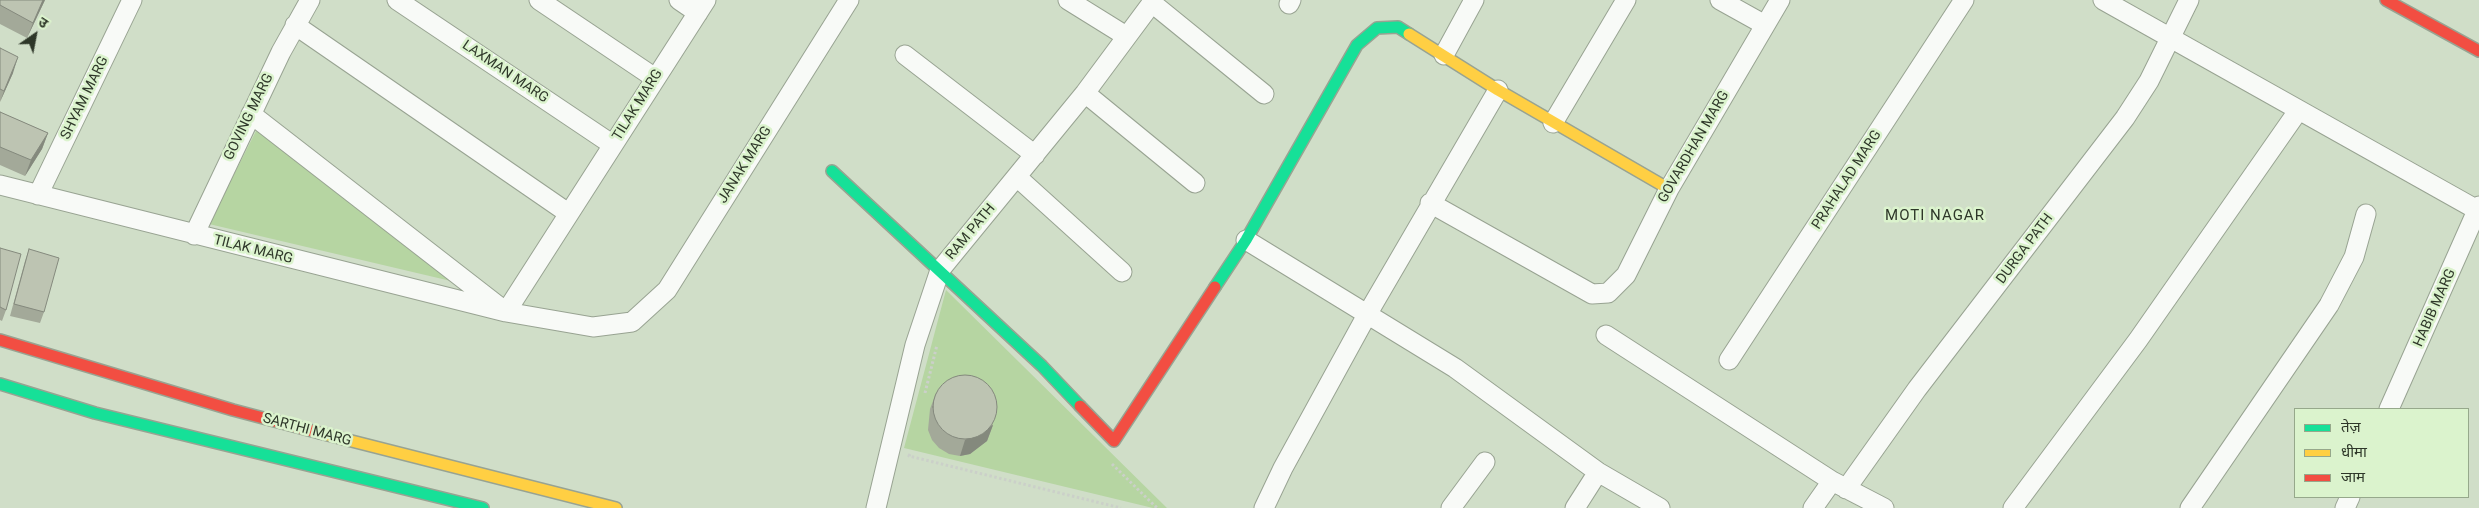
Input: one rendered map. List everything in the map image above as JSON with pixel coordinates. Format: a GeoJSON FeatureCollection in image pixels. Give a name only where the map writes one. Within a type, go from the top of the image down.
{"type":"FeatureCollection","features":[{"type":"Feature","properties":{"kind":"street","name":"SHYAM MARG"},"geometry":{"type":"LineString","coordinates":[[38,195],[132,0]]}},
{"type":"Feature","properties":{"kind":"street","name":"GOVING MARG"},"geometry":{"type":"LineString","coordinates":[[194,236],[251,114],[295,25],[310,0]]}},
{"type":"Feature","properties":{"kind":"street","name":"LAXMAN MARG"},"geometry":{"type":"LineString","coordinates":[[397,0],[613,145]]}},
{"type":"Feature","properties":{"kind":"street"},"geometry":{"type":"LineString","coordinates":[[539,0],[655,78]]}},
{"type":"Feature","properties":{"kind":"street"},"geometry":{"type":"LineString","coordinates":[[679,0],[702,6]]}},
{"type":"Feature","properties":{"kind":"street","name":"JANAK MARG"},"geometry":{"type":"LineString","coordinates":[[632,322],[667,290],[849,0]]}},
{"type":"Feature","properties":{"kind":"street"},"geometry":{"type":"LineString","coordinates":[[1068,0],[1126,36]]}},
{"type":"Feature","properties":{"kind":"street"},"geometry":{"type":"LineString","coordinates":[[1444,55],[1474,0]]}},
{"type":"Feature","properties":{"kind":"street"},"geometry":{"type":"LineString","coordinates":[[1553,123],[1626,0]]}},
{"type":"Feature","properties":{"kind":"street"},"geometry":{"type":"LineString","coordinates":[[1720,0],[1765,25]]}},
{"type":"Feature","properties":{"kind":"street","name":"GOVARDHAN MARG"},"geometry":{"type":"LineString","coordinates":[[1430,204],[1592,294],[1608,293],[1626,275],[1669,189],[1780,0]]}},
{"type":"Feature","properties":{"kind":"street","name":"PRAHALAD MARG"},"geometry":{"type":"LineString","coordinates":[[1730,360],[1964,0]]}},
{"type":"Feature","properties":{"kind":"street"},"geometry":{"type":"LineString","coordinates":[[2103,0],[2298,112],[2478,209]]}},
{"type":"Feature","properties":{"kind":"street","name":"DURGA PATH"},"geometry":{"type":"LineString","coordinates":[[1817,503],[1839,485],[1917,389],[2125,118],[2149,81],[2189,0]]}},
{"type":"Feature","properties":{"kind":"street"},"geometry":{"type":"LineString","coordinates":[[2386,0],[2479,52]]}},
{"type":"Feature","properties":{"kind":"street"},"geometry":{"type":"LineString","coordinates":[[1153,1],[1264,94]]}},
{"type":"Feature","properties":{"kind":"street","name":"RAM PATH"},"geometry":{"type":"LineString","coordinates":[[876,508],[915,345],[940,270],[1085,93],[1153,1]]}},
{"type":"Feature","properties":{"kind":"street","name":"TILAK MARG"},"geometry":{"type":"LineString","coordinates":[[506,312],[702,6]]}},
{"type":"Feature","properties":{"kind":"street"},"geometry":{"type":"LineString","coordinates":[[295,25],[568,213]]}},
{"type":"Feature","properties":{"kind":"street"},"geometry":{"type":"LineString","coordinates":[[832,170],[1042,366],[1114,441],[1246,240],[1357,45],[1377,28],[1398,27],[1553,123],[1669,189]]}},
{"type":"Feature","properties":{"kind":"street"},"geometry":{"type":"LineString","coordinates":[[905,55],[1035,155]]}},
{"type":"Feature","properties":{"kind":"street"},"geometry":{"type":"LineString","coordinates":[[1264,508],[1283,468],[1368,313],[1498,90]]}},
{"type":"Feature","properties":{"kind":"street"},"geometry":{"type":"LineString","coordinates":[[1085,93],[1195,183]]}},
{"type":"Feature","properties":{"kind":"street"},"geometry":{"type":"LineString","coordinates":[[2020,506],[2298,112]]}},
{"type":"Feature","properties":{"kind":"street"},"geometry":{"type":"LineString","coordinates":[[251,114],[506,312]]}},
{"type":"Feature","properties":{"kind":"street"},"geometry":{"type":"LineString","coordinates":[[1017,177],[1122,272]]}},
{"type":"Feature","properties":{"kind":"street","name":"TILAK MARG"},"geometry":{"type":"LineString","coordinates":[[0,185],[194,236],[506,312],[594,327],[632,322]]}},
{"type":"Feature","properties":{"kind":"street","name":"HABIB MARG"},"geometry":{"type":"LineString","coordinates":[[2390,408],[2478,209]]}},
{"type":"Feature","properties":{"kind":"street"},"geometry":{"type":"LineString","coordinates":[[2190,508],[2329,305],[2354,256],[2366,214]]}},
{"type":"Feature","properties":{"kind":"street"},"geometry":{"type":"LineString","coordinates":[[1246,240],[1455,368],[1598,472],[1634,501],[1660,508]]}},
{"type":"Feature","properties":{"kind":"street"},"geometry":{"type":"LineString","coordinates":[[1606,335],[1839,485],[1884,508]]}},
{"type":"Feature","properties":{"kind":"street","name":"SARTHI MARG"},"geometry":{"type":"LineString","coordinates":[[0,340],[110,378],[446,466],[616,508]]}},
{"type":"Feature","properties":{"kind":"street"},"geometry":{"type":"LineString","coordinates":[[0,384],[483,508]]}},
{"type":"Feature","properties":{"kind":"street"},"geometry":{"type":"LineString","coordinates":[[1451,508],[1485,462]]}},
{"type":"Feature","properties":{"kind":"street"},"geometry":{"type":"LineString","coordinates":[[1575,508],[1598,472]]}},
{"type":"Feature","properties":{"kind":"path"},"geometry":{"type":"LineString","coordinates":[[924,399],[938,342]]}},
{"type":"Feature","properties":{"kind":"path"},"geometry":{"type":"LineString","coordinates":[[912,447],[909,456],[1121,508]]}},
{"type":"Feature","properties":{"kind":"green space"},"geometry":{"type":"Polygon","coordinates":[[[257,129],[489,290],[209,224],[257,129]]]}},
{"type":"Feature","properties":{"kind":"green space"},"geometry":{"type":"Polygon","coordinates":[[[946,290],[1167,508],[1153,508],[904,448],[946,290]]]}},
{"type":"Feature","properties":{"kind":"building"},"geometry":{"type":"Polygon","coordinates":[[[0,0],[43,0],[33,23],[0,5],[0,0]]]}},
{"type":"Feature","properties":{"kind":"building"},"geometry":{"type":"Polygon","coordinates":[[[0,48],[18,57],[4,91],[0,89],[0,48]]]}},
{"type":"Feature","properties":{"kind":"building"},"geometry":{"type":"Polygon","coordinates":[[[0,112],[48,133],[31,160],[0,147],[0,112]]]}},
{"type":"Feature","properties":{"kind":"building"},"geometry":{"type":"Polygon","coordinates":[[[0,248],[21,254],[6,310],[0,307],[0,248]]]}},
{"type":"Feature","properties":{"kind":"building"},"geometry":{"type":"Polygon","coordinates":[[[29,249],[59,258],[44,312],[14,304],[29,249]]]}},
{"type":"Feature","properties":{"kind":"building"},"geometry":{"type":"Polygon","coordinates":[[[965,375],[977,377],[988,384],[995,395],[997,407],[995,419],[988,430],[977,437],[965,439],[953,437],[942,430],[935,419],[933,407],[935,395],[942,384],[953,377],[965,375]]]}},
{"type":"Feature","properties":{"kind":"traffic: fast"},"geometry":{"type":"LineString","coordinates":[[1215,287],[1246,240],[1357,45],[1377,28],[1398,27],[1409,34]]}},
{"type":"Feature","properties":{"kind":"traffic: fast"},"geometry":{"type":"LineString","coordinates":[[832,171],[1042,366],[1080,406]]}},
{"type":"Feature","properties":{"kind":"traffic: fast"},"geometry":{"type":"LineString","coordinates":[[0,384],[95,413],[483,508]]}},
{"type":"Feature","properties":{"kind":"traffic: slow"},"geometry":{"type":"LineString","coordinates":[[1409,34],[1498,90],[1669,189]]}},
{"type":"Feature","properties":{"kind":"traffic: slow"},"geometry":{"type":"LineString","coordinates":[[320,433],[616,508]]}},
{"type":"Feature","properties":{"kind":"traffic: jam"},"geometry":{"type":"LineString","coordinates":[[2386,0],[2479,51]]}},
{"type":"Feature","properties":{"kind":"traffic: jam"},"geometry":{"type":"LineString","coordinates":[[1080,406],[1114,441],[1215,287]]}},
{"type":"Feature","properties":{"kind":"traffic: jam"},"geometry":{"type":"LineString","coordinates":[[0,340],[233,410],[320,433]]}},
{"type":"Feature","properties":{"kind":"district","name":"MOTI NAGAR"},"geometry":{"type":"Point","coordinates":[1935,216]}}]}
